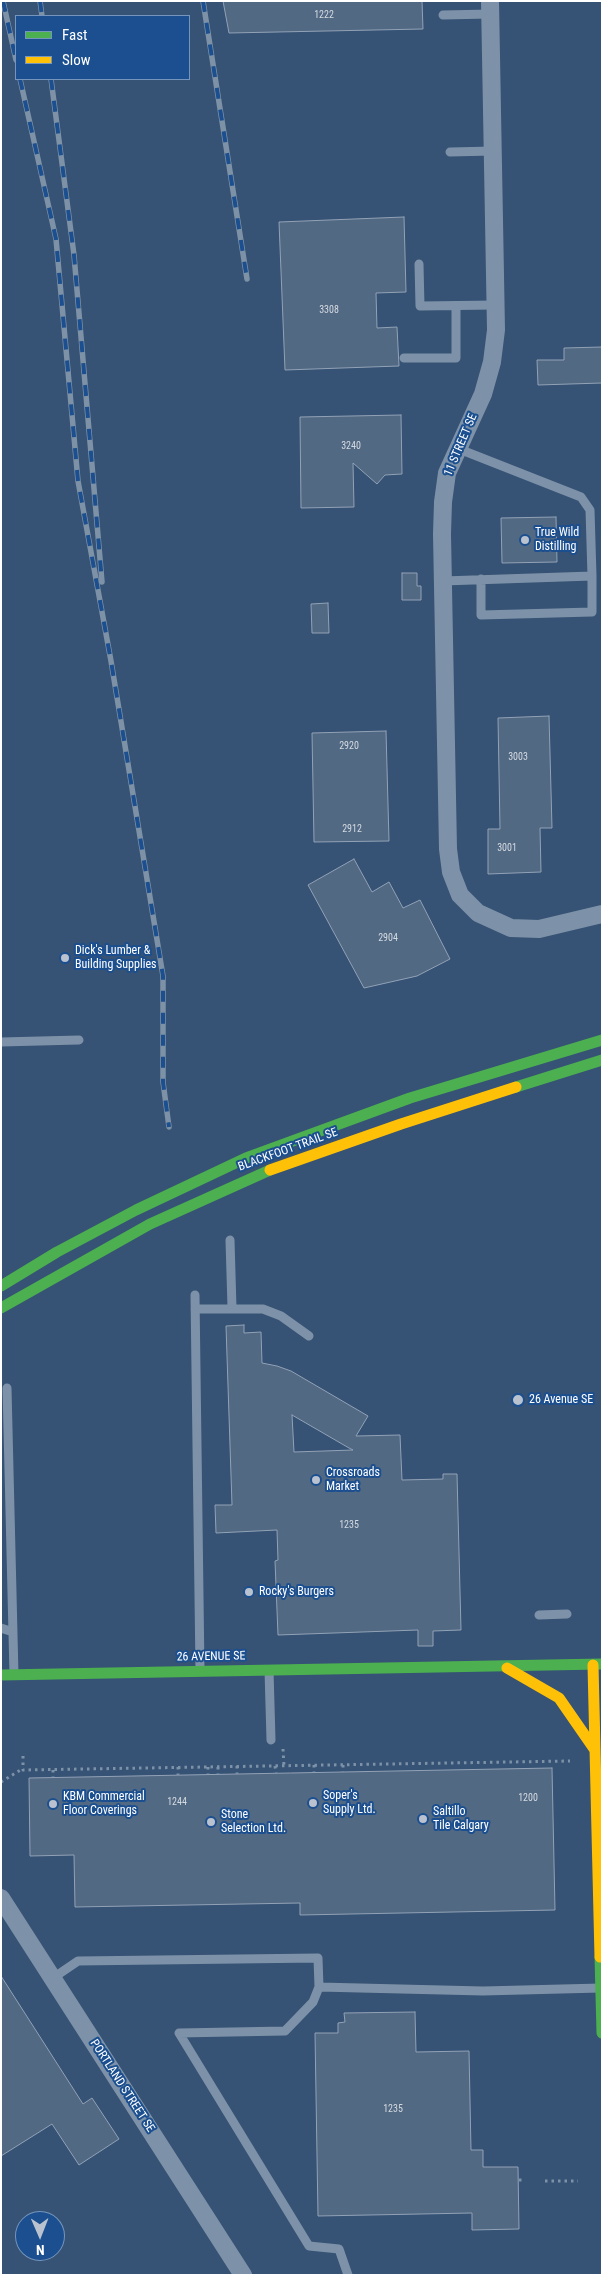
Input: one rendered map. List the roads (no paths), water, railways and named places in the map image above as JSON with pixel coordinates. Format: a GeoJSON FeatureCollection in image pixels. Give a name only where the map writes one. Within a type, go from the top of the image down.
{"type":"FeatureCollection","features":[{"type":"Feature","properties":{"kind":"main road","name":"BLACKFOOT TRAIL SE"},"geometry":{"type":"LineString","coordinates":[[1,1286],[57,1252],[144,1206],[246,1158],[410,1098],[602,1040]]}},
{"type":"Feature","properties":{"kind":"main road","name":"BLACKFOOT TRAIL SE"},"geometry":{"type":"LineString","coordinates":[[1,1308],[150,1224],[254,1176],[401,1124],[602,1060]]}},
{"type":"Feature","properties":{"kind":"main road","name":"26 AVENUE SE"},"geometry":{"type":"LineString","coordinates":[[1,1675],[597,1665]]}},
{"type":"Feature","properties":{"kind":"main road"},"geometry":{"type":"LineString","coordinates":[[597,1665],[595,1751],[602,2033]]}},
{"type":"Feature","properties":{"kind":"main road"},"geometry":{"type":"LineString","coordinates":[[507,1668],[559,1698],[595,1751]]}},
{"type":"Feature","properties":{"kind":"main road"},"geometry":{"type":"LineString","coordinates":[[595,1751],[602,1740]]}},
{"type":"Feature","properties":{"kind":"street","name":"11 STREET SE"},"geometry":{"type":"LineString","coordinates":[[490,8],[496,330],[492,362],[483,394],[447,473],[443,502],[448,849],[451,872],[460,895],[478,912],[511,928],[539,929],[602,914]]}},
{"type":"Feature","properties":{"kind":"street","name":"PORTLAND STREET SE"},"geometry":{"type":"LineString","coordinates":[[1,1898],[243,2275]]}},
{"type":"Feature","properties":{"kind":"lane"},"geometry":{"type":"LineString","coordinates":[[443,15],[490,8]]}},
{"type":"Feature","properties":{"kind":"lane"},"geometry":{"type":"LineString","coordinates":[[450,152],[492,152]]}},
{"type":"Feature","properties":{"kind":"lane"},"geometry":{"type":"LineString","coordinates":[[419,264],[420,306],[495,305]]}},
{"type":"Feature","properties":{"kind":"lane"},"geometry":{"type":"LineString","coordinates":[[404,358],[456,358],[456,306]]}},
{"type":"Feature","properties":{"kind":"lane"},"geometry":{"type":"LineString","coordinates":[[458,448],[581,497],[590,510],[592,612],[481,616],[481,580]]}},
{"type":"Feature","properties":{"kind":"lane"},"geometry":{"type":"LineString","coordinates":[[443,581],[592,576]]}},
{"type":"Feature","properties":{"kind":"lane"},"geometry":{"type":"LineString","coordinates":[[1,1042],[79,1040]]}},
{"type":"Feature","properties":{"kind":"lane"},"geometry":{"type":"LineString","coordinates":[[230,1240],[232,1308]]}},
{"type":"Feature","properties":{"kind":"lane"},"geometry":{"type":"LineString","coordinates":[[195,1295],[200,1671]]}},
{"type":"Feature","properties":{"kind":"lane"},"geometry":{"type":"LineString","coordinates":[[195,1309],[263,1309],[280,1316],[309,1336]]}},
{"type":"Feature","properties":{"kind":"lane"},"geometry":{"type":"LineString","coordinates":[[6,1388],[14,1675]]}},
{"type":"Feature","properties":{"kind":"lane"},"geometry":{"type":"LineString","coordinates":[[539,1615],[567,1614]]}},
{"type":"Feature","properties":{"kind":"lane"},"geometry":{"type":"LineString","coordinates":[[1,1628],[13,1632]]}},
{"type":"Feature","properties":{"kind":"lane"},"geometry":{"type":"LineString","coordinates":[[269,1670],[271,1740]]}},
{"type":"Feature","properties":{"kind":"lane"},"geometry":{"type":"LineString","coordinates":[[52,1978],[78,1961],[318,1958],[318,1987],[314,2002],[285,2031],[180,2032],[310,2246],[339,2249],[348,2275]]}},
{"type":"Feature","properties":{"kind":"lane"},"geometry":{"type":"LineString","coordinates":[[318,1987],[482,1991],[601,1988]]}},
{"type":"Feature","properties":{"kind":"railway"},"geometry":{"type":"LineString","coordinates":[[3,1],[15,55]]}},
{"type":"Feature","properties":{"kind":"railway"},"geometry":{"type":"LineString","coordinates":[[40,1],[42,15]]}},
{"type":"Feature","properties":{"kind":"railway"},"geometry":{"type":"LineString","coordinates":[[203,1],[247,279]]}},
{"type":"Feature","properties":{"kind":"railway"},"geometry":{"type":"LineString","coordinates":[[20,80],[56,239],[78,481],[111,661],[163,976],[163,1082],[169,1127]]}},
{"type":"Feature","properties":{"kind":"railway"},"geometry":{"type":"LineString","coordinates":[[51,80],[74,255],[102,582]]}},
{"type":"Feature","properties":{"kind":"place","name":"True Wild Distilling"},"geometry":{"type":"Point","coordinates":[525,540]}},
{"type":"Feature","properties":{"kind":"place","name":"Dick's Lumber & Building Supplies"},"geometry":{"type":"Point","coordinates":[65,958]}},
{"type":"Feature","properties":{"kind":"place","name":"26 Avenue SE"},"geometry":{"type":"Point","coordinates":[518,1400]}},
{"type":"Feature","properties":{"kind":"place","name":"Crossroads Market"},"geometry":{"type":"Point","coordinates":[316,1480]}},
{"type":"Feature","properties":{"kind":"place","name":"Rocky's Burgers"},"geometry":{"type":"Point","coordinates":[249,1592]}},
{"type":"Feature","properties":{"kind":"place","name":"Soper's Supply Ltd."},"geometry":{"type":"Point","coordinates":[313,1803]}},
{"type":"Feature","properties":{"kind":"place","name":"KBM Commercial Floor Coverings"},"geometry":{"type":"Point","coordinates":[53,1804]}},
{"type":"Feature","properties":{"kind":"place","name":"Saltillo Tile Calgary"},"geometry":{"type":"Point","coordinates":[423,1819]}},
{"type":"Feature","properties":{"kind":"place","name":"Stone Selection Ltd."},"geometry":{"type":"Point","coordinates":[211,1822]}}]}
